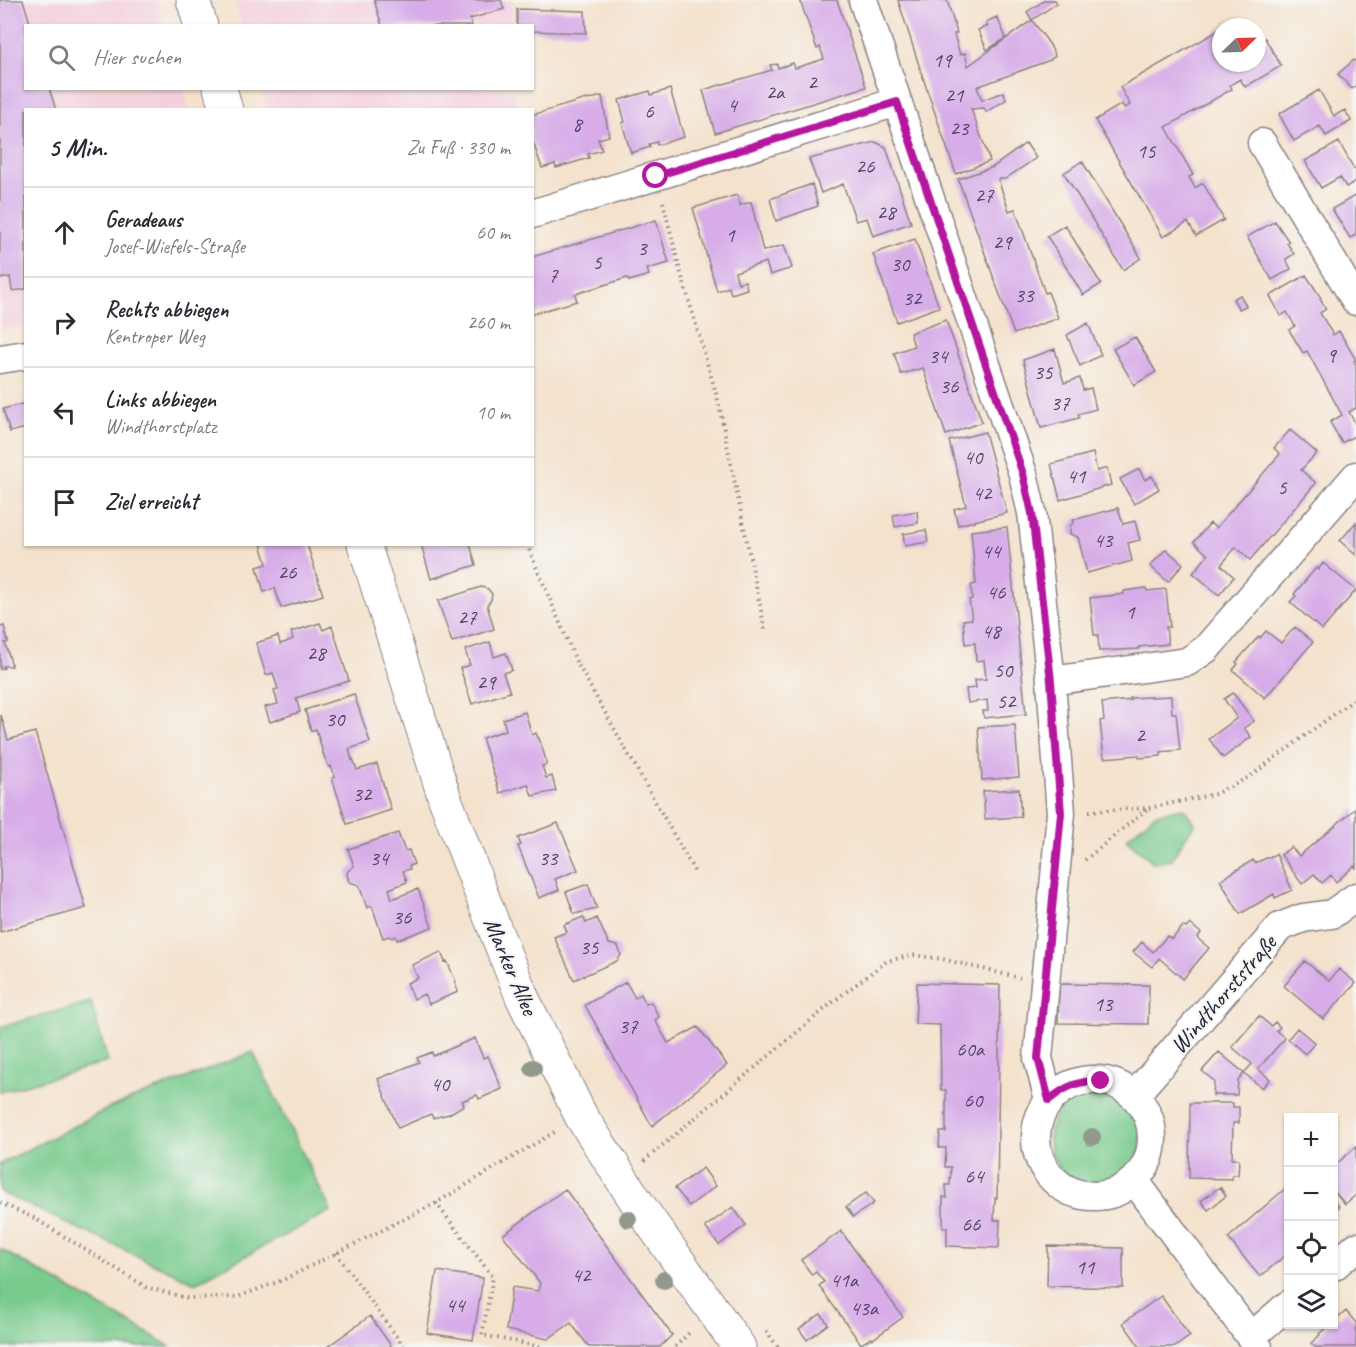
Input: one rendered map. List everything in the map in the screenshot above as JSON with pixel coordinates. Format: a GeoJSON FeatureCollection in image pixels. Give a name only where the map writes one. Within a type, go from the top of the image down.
{"type":"FeatureCollection","features":[{"type":"Feature","properties":{"kind":"street"},"geometry":{"type":"LineString","coordinates":[[194,0],[200,24]]}},
{"type":"Feature","properties":{"kind":"street"},"geometry":{"type":"LineString","coordinates":[[863,0],[1023,474],[1032,513],[1051,681],[1061,813],[1043,983],[1038,1058],[1049,1100]]}},
{"type":"Feature","properties":{"kind":"street"},"geometry":{"type":"LineString","coordinates":[[221,90],[225,108]]}},
{"type":"Feature","properties":{"kind":"street"},"geometry":{"type":"LineString","coordinates":[[534,213],[897,102]]}},
{"type":"Feature","properties":{"kind":"street"},"geometry":{"type":"LineString","coordinates":[[1262,143],[1356,301]]}},
{"type":"Feature","properties":{"kind":"street"},"geometry":{"type":"LineString","coordinates":[[0,359],[24,355]]}},
{"type":"Feature","properties":{"kind":"street"},"geometry":{"type":"LineString","coordinates":[[1051,681],[1186,662],[1206,649],[1356,476]]}},
{"type":"Feature","properties":{"kind":"street","name":"Marker Allee"},"geometry":{"type":"LineString","coordinates":[[365,546],[446,800],[523,999],[581,1116],[638,1204],[739,1347]]}},
{"type":"Feature","properties":{"kind":"street","name":"Windthorststraße"},"geometry":{"type":"LineString","coordinates":[[1134,1096],[1280,927],[1303,918],[1332,914],[1356,897]]}},
{"type":"Feature","properties":{"kind":"street"},"geometry":{"type":"LineString","coordinates":[[1086,1080],[1117,1085],[1134,1096],[1148,1118],[1152,1133],[1151,1148],[1146,1163],[1134,1180],[1113,1193],[1099,1196],[1071,1191],[1059,1184],[1042,1163],[1037,1150],[1036,1134],[1039,1119],[1049,1100],[1071,1085],[1086,1080]]}},
{"type":"Feature","properties":{"kind":"street"},"geometry":{"type":"LineString","coordinates":[[1134,1180],[1254,1342],[1284,1309]]}},
{"type":"Feature","properties":{"kind":"street"},"geometry":{"type":"LineString","coordinates":[[1338,1263],[1356,1247]]}},
{"type":"Feature","properties":{"kind":"path"},"geometry":{"type":"LineString","coordinates":[[656,176],[680,270],[718,400],[765,630]]}},
{"type":"Feature","properties":{"kind":"path"},"geometry":{"type":"LineString","coordinates":[[528,546],[576,662],[696,874]]}},
{"type":"Feature","properties":{"kind":"path"},"geometry":{"type":"LineString","coordinates":[[1061,813],[1149,808],[1215,794],[1249,777],[1356,698]]}},
{"type":"Feature","properties":{"kind":"path"},"geometry":{"type":"LineString","coordinates":[[1056,875],[1078,866],[1149,808]]}},
{"type":"Feature","properties":{"kind":"path"},"geometry":{"type":"LineString","coordinates":[[643,1161],[834,1001],[887,961],[914,955],[942,959],[1043,983]]}},
{"type":"Feature","properties":{"kind":"path"},"geometry":{"type":"LineString","coordinates":[[0,1203],[34,1218],[146,1287],[186,1298],[237,1297],[283,1280],[436,1203],[581,1116]]}},
{"type":"Feature","properties":{"kind":"path"},"geometry":{"type":"LineString","coordinates":[[436,1203],[493,1277],[482,1335],[542,1347]]}},
{"type":"Feature","properties":{"kind":"path"},"geometry":{"type":"LineString","coordinates":[[336,1253],[404,1347]]}},
{"type":"Feature","properties":{"kind":"path"},"geometry":{"type":"LineString","coordinates":[[675,1347],[699,1323]]}},
{"type":"Feature","properties":{"kind":"shaded area"},"geometry":{"type":"Polygon","coordinates":[[[0,0],[157,0],[164,24],[24,24],[24,90],[183,90],[189,108],[24,108],[24,325],[0,331],[0,0]]]}},
{"type":"Feature","properties":{"kind":"shaded area"},"geometry":{"type":"Polygon","coordinates":[[[234,0],[512,0],[513,24],[242,24],[234,0]]]}},
{"type":"Feature","properties":{"kind":"shaded area"},"geometry":{"type":"Polygon","coordinates":[[[261,90],[515,90],[515,108],[267,108],[261,90]]]}},
{"type":"Feature","properties":{"kind":"green space"},"geometry":{"type":"Polygon","coordinates":[[[1183,808],[1195,823],[1171,860],[1154,863],[1126,839],[1155,814],[1183,808]]]}},
{"type":"Feature","properties":{"kind":"green space"},"geometry":{"type":"Polygon","coordinates":[[[91,1002],[108,1062],[0,1092],[0,1027],[91,1002]]]}},
{"type":"Feature","properties":{"kind":"green space"},"geometry":{"type":"Polygon","coordinates":[[[253,1052],[331,1211],[195,1283],[0,1192],[0,1164],[109,1108],[253,1052]]]}},
{"type":"Feature","properties":{"kind":"green space"},"geometry":{"type":"Polygon","coordinates":[[[1095,1093],[1113,1096],[1128,1106],[1138,1121],[1141,1139],[1138,1157],[1128,1172],[1113,1182],[1095,1185],[1077,1182],[1062,1172],[1052,1157],[1049,1139],[1052,1121],[1062,1106],[1077,1096],[1095,1093]]]}},
{"type":"Feature","properties":{"kind":"green space"},"geometry":{"type":"Polygon","coordinates":[[[0,1249],[158,1339],[170,1347],[0,1347],[0,1249]]]}},
{"type":"Feature","properties":{"kind":"building"},"geometry":{"type":"Polygon","coordinates":[[[0,0],[23,0],[30,24],[24,24],[24,90],[50,90],[55,108],[24,108],[24,289],[12,291],[10,277],[0,279],[0,0]]]}},
{"type":"Feature","properties":{"kind":"building"},"geometry":{"type":"Polygon","coordinates":[[[374,0],[501,0],[504,9],[470,19],[471,24],[381,24],[374,0]]]}},
{"type":"Feature","properties":{"kind":"building"},"geometry":{"type":"Polygon","coordinates":[[[800,0],[837,0],[866,87],[715,133],[703,90],[772,70],[770,65],[777,64],[778,68],[793,63],[795,68],[824,59],[820,47],[817,49],[800,0]]]}},
{"type":"Feature","properties":{"kind":"building"},"geometry":{"type":"Polygon","coordinates":[[[898,0],[947,0],[957,33],[954,34],[960,55],[965,53],[968,66],[1032,20],[1050,45],[1055,56],[1050,60],[977,87],[982,100],[1004,92],[1006,100],[986,112],[984,108],[971,109],[990,161],[956,174],[898,0]]]}},
{"type":"Feature","properties":{"kind":"building"},"geometry":{"type":"Polygon","coordinates":[[[1045,0],[1055,0],[1057,3],[1032,20],[1027,12],[1045,0]]]}},
{"type":"Feature","properties":{"kind":"building"},"geometry":{"type":"Polygon","coordinates":[[[517,9],[585,11],[586,33],[534,31],[534,24],[517,24],[517,9]]]}},
{"type":"Feature","properties":{"kind":"building"},"geometry":{"type":"Polygon","coordinates":[[[997,17],[1006,38],[987,50],[978,30],[988,26],[986,22],[997,17]]]}},
{"type":"Feature","properties":{"kind":"building"},"geometry":{"type":"Polygon","coordinates":[[[1212,34],[1212,72],[1266,72],[1266,40],[1281,66],[1245,87],[1240,79],[1230,85],[1232,89],[1166,127],[1193,175],[1189,177],[1195,188],[1203,183],[1224,220],[1196,236],[1188,222],[1163,237],[1095,120],[1122,104],[1124,108],[1130,105],[1120,87],[1212,34]]]}},
{"type":"Feature","properties":{"kind":"building"},"geometry":{"type":"Polygon","coordinates":[[[1354,60],[1356,62],[1356,86],[1352,89],[1338,74],[1354,60]]]}},
{"type":"Feature","properties":{"kind":"building"},"geometry":{"type":"Polygon","coordinates":[[[670,89],[684,137],[657,145],[657,142],[649,144],[650,147],[631,153],[622,123],[625,122],[619,100],[650,91],[651,95],[670,89]]]}},
{"type":"Feature","properties":{"kind":"building"},"geometry":{"type":"Polygon","coordinates":[[[1319,90],[1334,116],[1345,110],[1351,121],[1326,136],[1320,126],[1294,141],[1279,114],[1319,90]]]}},
{"type":"Feature","properties":{"kind":"building"},"geometry":{"type":"Polygon","coordinates":[[[602,96],[609,136],[598,139],[602,150],[588,154],[589,158],[556,168],[555,164],[542,168],[534,145],[534,114],[602,96]]]}},
{"type":"Feature","properties":{"kind":"building"},"geometry":{"type":"Polygon","coordinates":[[[875,142],[886,147],[911,223],[873,236],[867,218],[856,221],[843,184],[821,193],[809,159],[875,142]]]}},
{"type":"Feature","properties":{"kind":"building"},"geometry":{"type":"Polygon","coordinates":[[[1339,142],[1354,169],[1356,168],[1356,181],[1346,187],[1340,177],[1321,188],[1305,161],[1339,142]]]}},
{"type":"Feature","properties":{"kind":"building"},"geometry":{"type":"Polygon","coordinates":[[[1026,143],[1036,158],[1005,179],[998,179],[1009,211],[1015,209],[1045,293],[1048,292],[1058,318],[1014,334],[958,179],[993,167],[1026,143]]]}},
{"type":"Feature","properties":{"kind":"building"},"geometry":{"type":"Polygon","coordinates":[[[1082,161],[1141,258],[1123,270],[1064,173],[1082,161]]]}},
{"type":"Feature","properties":{"kind":"building"},"geometry":{"type":"Polygon","coordinates":[[[812,184],[818,206],[776,221],[770,199],[812,184]]]}},
{"type":"Feature","properties":{"kind":"building"},"geometry":{"type":"Polygon","coordinates":[[[737,195],[740,205],[751,202],[763,251],[784,245],[792,268],[770,275],[766,262],[735,272],[738,283],[745,281],[747,289],[731,294],[729,287],[717,291],[693,208],[737,195]]]}},
{"type":"Feature","properties":{"kind":"building"},"geometry":{"type":"Polygon","coordinates":[[[1356,195],[1356,235],[1350,238],[1332,209],[1356,195]]]}},
{"type":"Feature","properties":{"kind":"building"},"geometry":{"type":"Polygon","coordinates":[[[656,220],[669,263],[647,269],[649,275],[629,281],[627,278],[575,294],[577,301],[534,313],[534,256],[656,220]]]}},
{"type":"Feature","properties":{"kind":"building"},"geometry":{"type":"Polygon","coordinates":[[[1275,221],[1294,254],[1286,259],[1291,269],[1272,280],[1247,237],[1275,221]]]}},
{"type":"Feature","properties":{"kind":"building"},"geometry":{"type":"Polygon","coordinates":[[[1065,225],[1101,284],[1083,295],[1047,236],[1065,225]]]}},
{"type":"Feature","properties":{"kind":"building"},"geometry":{"type":"Polygon","coordinates":[[[915,239],[939,307],[897,322],[873,254],[915,239]]]}},
{"type":"Feature","properties":{"kind":"building"},"geometry":{"type":"Polygon","coordinates":[[[1306,275],[1326,309],[1320,313],[1333,335],[1339,331],[1356,360],[1354,361],[1356,364],[1356,408],[1349,412],[1356,425],[1356,435],[1342,443],[1330,422],[1342,415],[1307,351],[1303,353],[1289,330],[1295,326],[1287,312],[1281,316],[1270,296],[1306,275]]]}},
{"type":"Feature","properties":{"kind":"building"},"geometry":{"type":"Polygon","coordinates":[[[1240,295],[1246,306],[1239,309],[1233,299],[1240,295]]]}},
{"type":"Feature","properties":{"kind":"building"},"geometry":{"type":"Polygon","coordinates":[[[946,320],[982,422],[946,435],[923,368],[901,374],[894,353],[914,346],[910,333],[946,320]]]}},
{"type":"Feature","properties":{"kind":"building"},"geometry":{"type":"Polygon","coordinates":[[[1088,323],[1101,355],[1080,366],[1067,335],[1088,323]]]}},
{"type":"Feature","properties":{"kind":"building"},"geometry":{"type":"Polygon","coordinates":[[[1135,337],[1156,372],[1134,385],[1113,349],[1135,337]]]}},
{"type":"Feature","properties":{"kind":"building"},"geometry":{"type":"Polygon","coordinates":[[[1055,349],[1064,383],[1080,378],[1083,390],[1091,388],[1096,409],[1078,414],[1079,418],[1041,428],[1023,360],[1055,349]]]}},
{"type":"Feature","properties":{"kind":"building"},"geometry":{"type":"Polygon","coordinates":[[[24,404],[24,428],[10,432],[3,409],[24,404]]]}},
{"type":"Feature","properties":{"kind":"building"},"geometry":{"type":"Polygon","coordinates":[[[1290,430],[1317,453],[1301,470],[1316,483],[1250,560],[1236,547],[1221,565],[1234,577],[1219,595],[1193,573],[1208,555],[1194,542],[1210,523],[1216,528],[1280,454],[1274,448],[1290,430]]]}},
{"type":"Feature","properties":{"kind":"building"},"geometry":{"type":"Polygon","coordinates":[[[985,432],[1007,513],[958,525],[954,509],[966,506],[949,441],[985,432]]]}},
{"type":"Feature","properties":{"kind":"building"},"geometry":{"type":"Polygon","coordinates":[[[1093,453],[1097,471],[1107,468],[1111,485],[1060,500],[1051,464],[1093,453]]]}},
{"type":"Feature","properties":{"kind":"building"},"geometry":{"type":"Polygon","coordinates":[[[1139,469],[1145,480],[1152,476],[1159,489],[1134,504],[1120,479],[1139,469]]]}},
{"type":"Feature","properties":{"kind":"building"},"geometry":{"type":"Polygon","coordinates":[[[1118,508],[1123,524],[1135,521],[1140,540],[1128,543],[1132,561],[1087,573],[1078,537],[1070,534],[1070,526],[1073,520],[1118,508]]]}},
{"type":"Feature","properties":{"kind":"building"},"geometry":{"type":"Polygon","coordinates":[[[917,511],[918,523],[895,527],[893,515],[917,511]]]}},
{"type":"Feature","properties":{"kind":"building"},"geometry":{"type":"Polygon","coordinates":[[[1356,522],[1356,555],[1340,541],[1356,522]]]}},
{"type":"Feature","properties":{"kind":"building"},"geometry":{"type":"Polygon","coordinates":[[[1007,527],[1026,714],[984,718],[983,711],[988,711],[987,700],[968,703],[966,689],[976,688],[975,680],[986,679],[984,660],[976,661],[975,643],[965,644],[963,620],[972,619],[969,600],[972,599],[971,585],[976,584],[971,531],[1007,527]]]}},
{"type":"Feature","properties":{"kind":"building"},"geometry":{"type":"Polygon","coordinates":[[[926,530],[928,542],[905,546],[903,534],[926,530]]]}},
{"type":"Feature","properties":{"kind":"building"},"geometry":{"type":"Polygon","coordinates":[[[262,546],[308,546],[323,595],[281,608],[275,588],[264,592],[257,567],[267,564],[262,546]]]}},
{"type":"Feature","properties":{"kind":"building"},"geometry":{"type":"Polygon","coordinates":[[[422,546],[471,546],[476,565],[431,579],[422,546]]]}},
{"type":"Feature","properties":{"kind":"building"},"geometry":{"type":"Polygon","coordinates":[[[1166,549],[1183,564],[1168,582],[1150,566],[1166,549]]]}},
{"type":"Feature","properties":{"kind":"building"},"geometry":{"type":"Polygon","coordinates":[[[1323,563],[1356,590],[1322,630],[1290,602],[1316,568],[1318,570],[1323,563]]]}},
{"type":"Feature","properties":{"kind":"building"},"geometry":{"type":"Polygon","coordinates":[[[481,587],[488,589],[492,594],[487,605],[494,629],[452,642],[438,601],[481,587]]]}},
{"type":"Feature","properties":{"kind":"building"},"geometry":{"type":"Polygon","coordinates":[[[1146,588],[1147,591],[1166,589],[1170,627],[1166,627],[1168,644],[1139,647],[1139,649],[1099,651],[1098,635],[1094,635],[1090,598],[1124,594],[1124,591],[1146,588]]]}},
{"type":"Feature","properties":{"kind":"building"},"geometry":{"type":"Polygon","coordinates":[[[320,623],[323,630],[332,626],[349,681],[296,698],[300,712],[270,722],[265,707],[278,704],[274,690],[278,689],[273,673],[266,675],[256,643],[278,636],[280,644],[293,639],[291,632],[320,623]]]}},
{"type":"Feature","properties":{"kind":"building"},"geometry":{"type":"Polygon","coordinates":[[[4,626],[8,642],[5,643],[12,666],[3,666],[4,668],[0,669],[0,627],[4,626]]]}},
{"type":"Feature","properties":{"kind":"building"},"geometry":{"type":"Polygon","coordinates":[[[1295,627],[1313,642],[1265,698],[1233,670],[1238,664],[1236,662],[1266,631],[1281,643],[1295,627]]]}},
{"type":"Feature","properties":{"kind":"building"},"geometry":{"type":"Polygon","coordinates":[[[490,642],[494,657],[506,653],[512,670],[503,673],[510,692],[472,704],[460,668],[470,665],[465,650],[490,642]]]}},
{"type":"Feature","properties":{"kind":"building"},"geometry":{"type":"Polygon","coordinates":[[[1233,693],[1254,721],[1244,728],[1251,737],[1223,758],[1209,739],[1237,718],[1224,699],[1233,693]]]}},
{"type":"Feature","properties":{"kind":"building"},"geometry":{"type":"Polygon","coordinates":[[[354,694],[370,742],[349,749],[352,760],[357,770],[377,764],[391,810],[347,824],[332,778],[335,777],[331,766],[329,767],[324,756],[316,729],[311,731],[305,710],[354,694]]]}},
{"type":"Feature","properties":{"kind":"building"},"geometry":{"type":"Polygon","coordinates":[[[1171,696],[1172,713],[1176,713],[1180,750],[1161,752],[1161,756],[1104,758],[1100,721],[1104,720],[1102,703],[1131,700],[1130,698],[1171,696]]]}},
{"type":"Feature","properties":{"kind":"building"},"geometry":{"type":"Polygon","coordinates":[[[525,712],[532,735],[536,733],[539,738],[546,760],[546,765],[542,766],[546,778],[552,776],[556,791],[532,796],[528,784],[500,793],[482,738],[506,730],[503,719],[525,712]]]}},
{"type":"Feature","properties":{"kind":"building"},"geometry":{"type":"Polygon","coordinates":[[[1,715],[8,740],[35,732],[86,908],[0,932],[1,715]]]}},
{"type":"Feature","properties":{"kind":"building"},"geometry":{"type":"Polygon","coordinates":[[[1015,725],[1019,777],[982,780],[978,727],[1015,725]]]}},
{"type":"Feature","properties":{"kind":"building"},"geometry":{"type":"Polygon","coordinates":[[[1019,789],[1021,817],[985,819],[983,791],[1019,789]]]}},
{"type":"Feature","properties":{"kind":"building"},"geometry":{"type":"Polygon","coordinates":[[[1356,808],[1356,868],[1354,866],[1336,882],[1331,875],[1322,883],[1314,874],[1302,884],[1281,855],[1291,847],[1299,856],[1356,808]]]}},
{"type":"Feature","properties":{"kind":"building"},"geometry":{"type":"Polygon","coordinates":[[[558,823],[578,870],[555,879],[559,890],[539,898],[518,846],[521,845],[518,838],[558,823]]]}},
{"type":"Feature","properties":{"kind":"building"},"geometry":{"type":"Polygon","coordinates":[[[398,833],[405,851],[409,850],[414,864],[409,866],[410,869],[403,871],[407,882],[389,889],[392,899],[418,889],[432,927],[397,940],[396,936],[383,938],[372,906],[367,908],[359,885],[349,882],[347,874],[354,866],[348,849],[398,833]]]}},
{"type":"Feature","properties":{"kind":"building"},"geometry":{"type":"Polygon","coordinates":[[[1276,854],[1292,890],[1275,898],[1274,894],[1240,914],[1220,880],[1253,860],[1255,863],[1276,854]]]}},
{"type":"Feature","properties":{"kind":"building"},"geometry":{"type":"Polygon","coordinates":[[[588,884],[597,909],[574,914],[566,892],[588,884]]]}},
{"type":"Feature","properties":{"kind":"building"},"geometry":{"type":"Polygon","coordinates":[[[583,917],[586,923],[597,918],[609,944],[618,946],[621,955],[617,961],[574,980],[554,937],[567,932],[564,925],[583,917]]]}},
{"type":"Feature","properties":{"kind":"building"},"geometry":{"type":"Polygon","coordinates":[[[1190,924],[1201,933],[1197,938],[1209,948],[1183,979],[1159,958],[1152,967],[1133,952],[1142,942],[1153,952],[1167,936],[1172,939],[1183,926],[1186,928],[1190,924]]]}},
{"type":"Feature","properties":{"kind":"building"},"geometry":{"type":"Polygon","coordinates":[[[441,952],[456,982],[458,992],[429,1004],[424,994],[414,999],[407,983],[418,978],[412,965],[441,952]]]}},
{"type":"Feature","properties":{"kind":"building"},"geometry":{"type":"Polygon","coordinates":[[[1305,961],[1329,981],[1339,969],[1356,983],[1323,1019],[1284,986],[1305,961]]]}},
{"type":"Feature","properties":{"kind":"building"},"geometry":{"type":"Polygon","coordinates":[[[626,982],[635,998],[641,994],[646,1004],[651,1002],[659,1017],[655,1020],[668,1043],[698,1027],[727,1065],[652,1126],[585,1005],[626,982]]]}},
{"type":"Feature","properties":{"kind":"building"},"geometry":{"type":"Polygon","coordinates":[[[917,983],[1000,985],[997,1198],[995,1198],[994,1220],[1000,1220],[999,1248],[947,1246],[947,1228],[943,1228],[943,1197],[947,1198],[946,1185],[950,1185],[951,1167],[945,1167],[946,1148],[939,1148],[940,1132],[946,1132],[946,1090],[941,1090],[940,1025],[915,1024],[917,983]]]}},
{"type":"Feature","properties":{"kind":"building"},"geometry":{"type":"Polygon","coordinates":[[[1059,984],[1149,985],[1148,1024],[1058,1023],[1059,984]]]}},
{"type":"Feature","properties":{"kind":"building"},"geometry":{"type":"Polygon","coordinates":[[[1259,1016],[1271,1026],[1275,1022],[1280,1027],[1276,1031],[1285,1038],[1258,1069],[1270,1079],[1262,1088],[1244,1073],[1252,1064],[1232,1047],[1259,1016]]]}},
{"type":"Feature","properties":{"kind":"building"},"geometry":{"type":"Polygon","coordinates":[[[1297,1028],[1315,1043],[1305,1054],[1288,1039],[1297,1028]]]}},
{"type":"Feature","properties":{"kind":"building"},"geometry":{"type":"Polygon","coordinates":[[[475,1038],[483,1058],[488,1056],[502,1089],[479,1099],[477,1095],[462,1101],[464,1105],[449,1114],[433,1118],[431,1114],[398,1128],[378,1079],[419,1062],[417,1058],[432,1052],[433,1056],[475,1038]]]}},
{"type":"Feature","properties":{"kind":"building"},"geometry":{"type":"Polygon","coordinates":[[[1219,1052],[1244,1073],[1238,1081],[1237,1095],[1213,1095],[1214,1081],[1202,1071],[1219,1052]]]}},
{"type":"Feature","properties":{"kind":"building"},"geometry":{"type":"Polygon","coordinates":[[[1190,1103],[1233,1103],[1233,1107],[1239,1107],[1239,1123],[1233,1123],[1232,1159],[1239,1159],[1238,1175],[1232,1175],[1232,1179],[1189,1178],[1190,1103]]]}},
{"type":"Feature","properties":{"kind":"building"},"geometry":{"type":"Polygon","coordinates":[[[1356,1147],[1356,1195],[1345,1204],[1338,1196],[1338,1163],[1356,1147]]]}},
{"type":"Feature","properties":{"kind":"building"},"geometry":{"type":"Polygon","coordinates":[[[703,1168],[716,1186],[689,1206],[675,1188],[703,1168]]]}},
{"type":"Feature","properties":{"kind":"building"},"geometry":{"type":"Polygon","coordinates":[[[1220,1187],[1226,1196],[1208,1210],[1201,1201],[1220,1187]]]}},
{"type":"Feature","properties":{"kind":"building"},"geometry":{"type":"Polygon","coordinates":[[[565,1189],[672,1335],[660,1347],[589,1347],[571,1323],[548,1339],[506,1330],[512,1287],[538,1291],[540,1283],[503,1235],[565,1189]]]}},
{"type":"Feature","properties":{"kind":"building"},"geometry":{"type":"Polygon","coordinates":[[[1284,1190],[1284,1256],[1260,1277],[1228,1238],[1284,1190]]]}},
{"type":"Feature","properties":{"kind":"building"},"geometry":{"type":"Polygon","coordinates":[[[866,1193],[874,1203],[853,1217],[846,1207],[866,1193]]]}},
{"type":"Feature","properties":{"kind":"building"},"geometry":{"type":"Polygon","coordinates":[[[733,1207],[746,1225],[719,1245],[705,1227],[733,1207]]]}},
{"type":"Feature","properties":{"kind":"building"},"geometry":{"type":"Polygon","coordinates":[[[841,1231],[903,1317],[873,1339],[861,1344],[819,1286],[824,1282],[816,1272],[812,1275],[801,1260],[841,1231]]]}},
{"type":"Feature","properties":{"kind":"building"},"geometry":{"type":"Polygon","coordinates":[[[1048,1246],[1123,1248],[1123,1288],[1047,1286],[1048,1246]]]}},
{"type":"Feature","properties":{"kind":"building"},"geometry":{"type":"Polygon","coordinates":[[[437,1271],[483,1278],[473,1340],[427,1333],[437,1271]]]}},
{"type":"Feature","properties":{"kind":"building"},"geometry":{"type":"Polygon","coordinates":[[[1161,1296],[1190,1336],[1175,1347],[1140,1347],[1123,1323],[1161,1296]]]}},
{"type":"Feature","properties":{"kind":"building"},"geometry":{"type":"Polygon","coordinates":[[[1346,1311],[1356,1323],[1356,1347],[1315,1347],[1311,1343],[1324,1329],[1338,1329],[1338,1318],[1346,1311]]]}},
{"type":"Feature","properties":{"kind":"building"},"geometry":{"type":"Polygon","coordinates":[[[821,1314],[828,1324],[807,1340],[799,1329],[821,1314]]]}},
{"type":"Feature","properties":{"kind":"building"},"geometry":{"type":"Polygon","coordinates":[[[370,1316],[392,1347],[327,1347],[370,1316]]]}},
{"type":"Feature","properties":{"kind":"route"},"geometry":{"type":"LineString","coordinates":[[656,176],[897,102],[1023,474],[1032,513],[1051,681],[1061,813],[1043,983],[1038,1058],[1049,1100],[1071,1085],[1086,1080],[1101,1081]]}}]}
